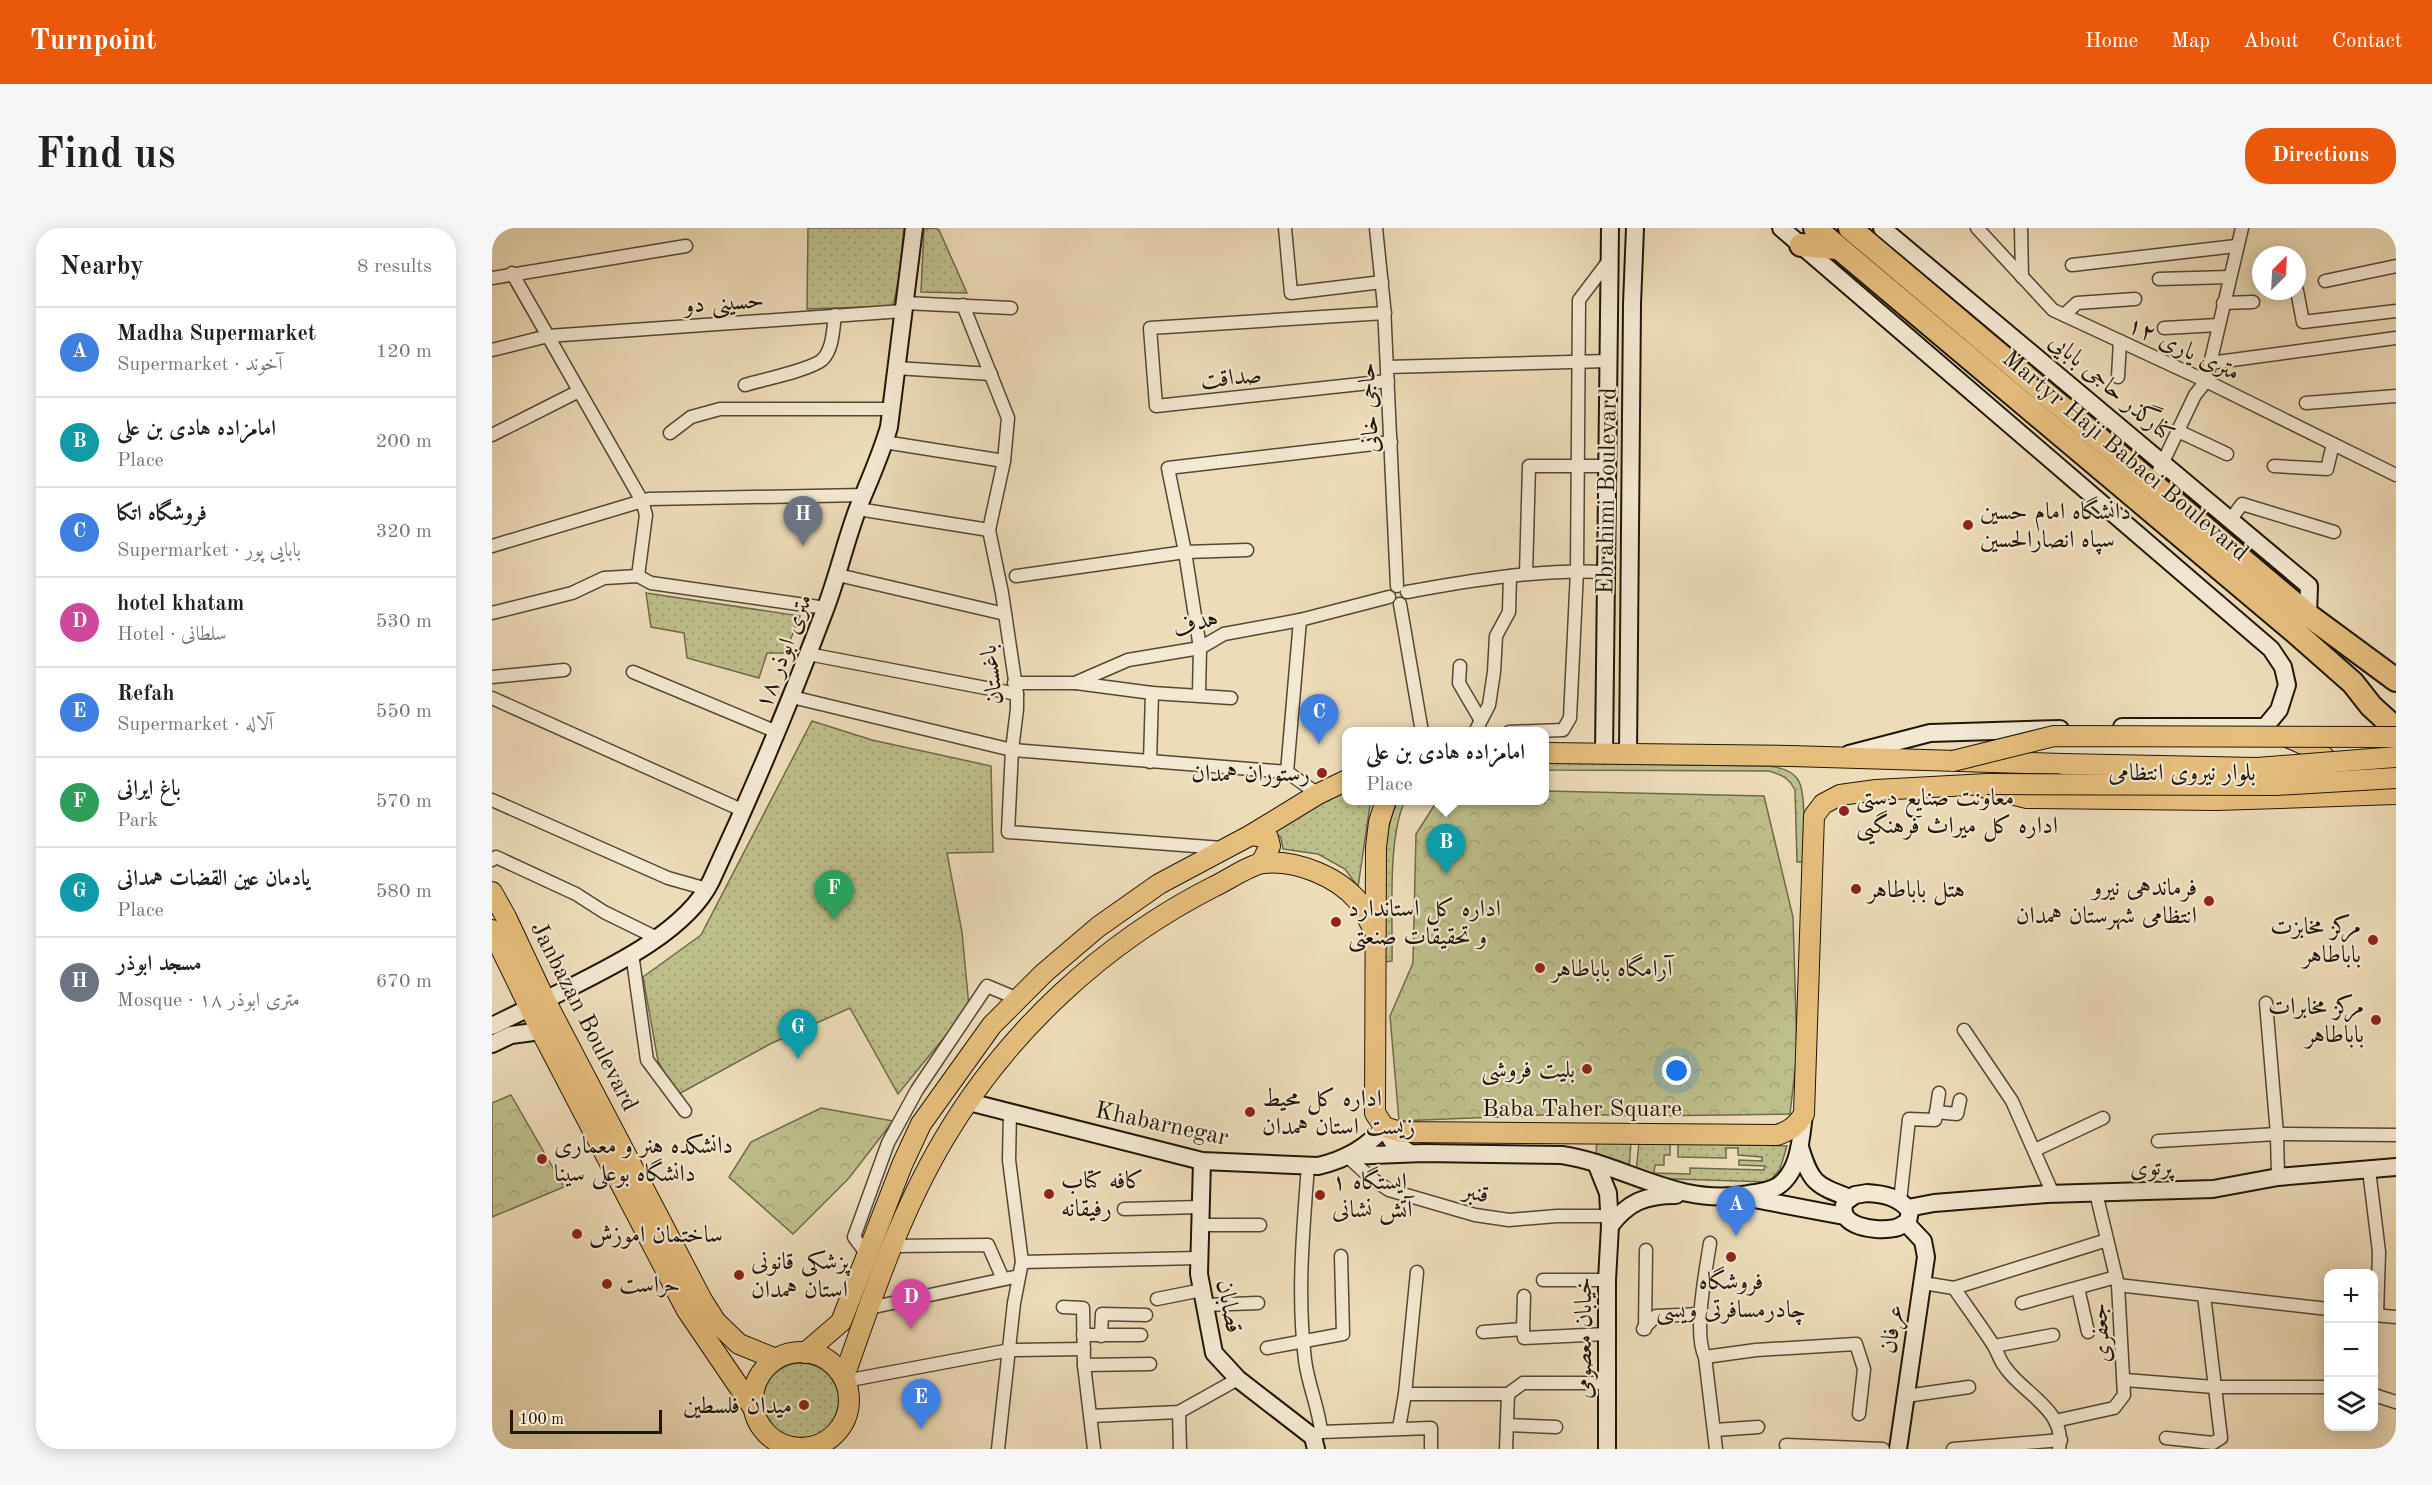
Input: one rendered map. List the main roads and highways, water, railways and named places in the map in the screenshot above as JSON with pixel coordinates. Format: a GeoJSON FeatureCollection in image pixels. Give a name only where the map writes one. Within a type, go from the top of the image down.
{"type":"FeatureCollection","features":[{"type":"Feature","properties":{"kind":"highway","name":"Martyr Haji Babaei Boulevard"},"geometry":{"type":"LineString","coordinates":[[1850,228],[2153,483],[2184,524],[2203,555],[2353,683],[2371,706],[2396,729]]}},
{"type":"Feature","properties":{"kind":"highway","name":"Martyr Haji Babaei Boulevard"},"geometry":{"type":"LineString","coordinates":[[1808,236],[1837,248],[2184,524],[2396,680]]}},
{"type":"Feature","properties":{"kind":"main road","name":"۱۸ متری ابوذر"},"geometry":{"type":"LineString","coordinates":[[492,1026],[542,1007],[657,938],[672,928],[707,889],[744,811],[792,697],[838,575],[861,502],[884,442],[891,409],[914,228]]}},
{"type":"Feature","properties":{"kind":"main road","name":"Ebrahimi Boulevard"},"geometry":{"type":"LineString","coordinates":[[1604,754],[1610,228]]}},
{"type":"Feature","properties":{"kind":"main road","name":"Ebrahimi Boulevard"},"geometry":{"type":"LineString","coordinates":[[1628,754],[1632,304],[1635,228]]}},
{"type":"Feature","properties":{"kind":"main road"},"geometry":{"type":"LineString","coordinates":[[1781,228],[1808,236],[1959,383],[2271,648],[2283,667],[2287,685],[2279,710],[2265,727]]}},
{"type":"Feature","properties":{"kind":"main road","name":"کنارگذر حاجی بابایی"},"geometry":{"type":"LineString","coordinates":[[1882,228],[2163,461],[2309,586],[2308,615]]}},
{"type":"Feature","properties":{"kind":"main road"},"geometry":{"type":"LineString","coordinates":[[2203,555],[2222,605]]}},
{"type":"Feature","properties":{"kind":"main road"},"geometry":{"type":"LineString","coordinates":[[1604,716],[1607,722],[1616,725],[1622,725],[1628,719]]}},
{"type":"Feature","properties":{"kind":"main road"},"geometry":{"type":"LineString","coordinates":[[1838,757],[1930,733],[2177,725],[2265,727],[2317,749],[2324,755],[2332,768],[2332,777],[2331,784],[2323,796]]}},
{"type":"Feature","properties":{"kind":"main road"},"geometry":{"type":"LineString","coordinates":[[1953,761],[2054,736],[2396,737]]}},
{"type":"Feature","properties":{"kind":"main road"},"geometry":{"type":"LineString","coordinates":[[1549,753],[1791,756],[2257,768],[2396,757]]}},
{"type":"Feature","properties":{"kind":"main road"},"geometry":{"type":"LineString","coordinates":[[1610,1221],[1642,1200],[1666,1195],[1739,1196],[1762,1192],[1779,1185],[1793,1166],[1800,1147],[1804,1114],[1814,816],[1823,804],[1840,795],[1876,790],[1978,784],[2277,785],[2396,778]]}},
{"type":"Feature","properties":{"kind":"main road"},"geometry":{"type":"LineString","coordinates":[[805,1353],[841,1322],[902,1166],[921,1124],[992,1025],[1044,973],[1098,927],[1159,884],[1251,835],[1318,794],[1342,782]]}},
{"type":"Feature","properties":{"kind":"main road","name":"بلوار نیروی انتظامی"},"geometry":{"type":"LineString","coordinates":[[1978,784],[2027,798],[2217,800],[2396,794]]}},
{"type":"Feature","properties":{"kind":"main road"},"geometry":{"type":"LineString","coordinates":[[1385,805],[1379,822],[1376,847],[1375,1113],[1392,1141],[1410,1153]]}},
{"type":"Feature","properties":{"kind":"main road"},"geometry":{"type":"LineString","coordinates":[[1251,835],[1268,838],[1270,846],[1261,862]]}},
{"type":"Feature","properties":{"kind":"main road"},"geometry":{"type":"LineString","coordinates":[[844,1379],[893,1246],[923,1177],[945,1138],[1013,1043],[1062,993],[1115,948],[1173,907],[1261,862],[1298,866],[1330,878],[1358,901],[1375,931]]}},
{"type":"Feature","properties":{"kind":"main road","name":"Janbazan Boulevard"},"geometry":{"type":"LineString","coordinates":[[492,892],[506,917],[542,1007],[541,1031],[686,1309],[754,1409]]}},
{"type":"Feature","properties":{"kind":"main road","name":"Janbazan Boulevard"},"geometry":{"type":"LineString","coordinates":[[494,939],[542,1007],[716,1322],[739,1344],[776,1359]]}},
{"type":"Feature","properties":{"kind":"main road"},"geometry":{"type":"LineString","coordinates":[[492,1044],[511,1035],[541,1031]]}},
{"type":"Feature","properties":{"kind":"main road","name":"Khabarnegar"},"geometry":{"type":"LineString","coordinates":[[969,1102],[1202,1161],[1308,1166],[1335,1162],[1374,1139],[1384,1127]]}},
{"type":"Feature","properties":{"kind":"main road","name":"Baba Taher Square"},"geometry":{"type":"LineString","coordinates":[[1384,1127],[1401,1132],[1777,1135],[1788,1131],[1800,1121],[1804,1114]]}},
{"type":"Feature","properties":{"kind":"main road"},"geometry":{"type":"LineString","coordinates":[[1800,1147],[1807,1170],[1814,1180],[1823,1188],[1850,1198],[1843,1206],[1844,1216]]}},
{"type":"Feature","properties":{"kind":"main road","name":"Khabarnegar"},"geometry":{"type":"LineString","coordinates":[[1347,1156],[1410,1153],[1562,1155],[1580,1157],[1655,1185],[1692,1194]]}},
{"type":"Feature","properties":{"kind":"main road","name":"قصابان"},"geometry":{"type":"LineString","coordinates":[[1202,1161],[1198,1257],[1214,1353],[1238,1379],[1317,1439]]}},
{"type":"Feature","properties":{"kind":"main road"},"geometry":{"type":"LineString","coordinates":[[1596,1163],[1608,1193],[1610,1221]]}},
{"type":"Feature","properties":{"kind":"main road","name":"پرتوی"},"geometry":{"type":"LineString","coordinates":[[1904,1211],[1934,1203],[2053,1194],[2213,1189],[2278,1177],[2396,1167]]}},
{"type":"Feature","properties":{"kind":"main road","name":"پرتوی"},"geometry":{"type":"LineString","coordinates":[[1850,1198],[1868,1193],[1880,1194],[1904,1211]]}},
{"type":"Feature","properties":{"kind":"main road","name":"پرتوی"},"geometry":{"type":"LineString","coordinates":[[1739,1196],[1844,1216],[1859,1226],[1881,1229],[1897,1228],[1904,1211]]}},
{"type":"Feature","properties":{"kind":"main road","name":"عرفان"},"geometry":{"type":"LineString","coordinates":[[1898,1449],[1909,1361],[1926,1257],[1923,1241],[1904,1211]]}},
{"type":"Feature","properties":{"kind":"main road","name":"خیابان معصومی"},"geometry":{"type":"LineString","coordinates":[[1606,1449],[1607,1280],[1610,1221]]}},
{"type":"Feature","properties":{"kind":"main road"},"geometry":{"type":"LineString","coordinates":[[805,1353],[819,1356],[832,1364],[844,1379],[849,1395],[848,1409],[835,1442],[801,1448],[772,1442],[759,1423],[754,1409],[753,1395],[757,1381],[765,1368],[776,1359],[790,1354],[805,1353]]}},
{"type":"Feature","properties":{"kind":"place","name":"دانشگاه امام حسین سپاه انصارالحسین"},"geometry":{"type":"Point","coordinates":[1968,525]}},
{"type":"Feature","properties":{"kind":"place","name":"مسجد ابوذر"},"geometry":{"type":"Point","coordinates":[803,546]}},
{"type":"Feature","properties":{"kind":"place","name":"فروشگاه اتکا"},"geometry":{"type":"Point","coordinates":[1319,744]}},
{"type":"Feature","properties":{"kind":"place","name":"رستوران همدان"},"geometry":{"type":"Point","coordinates":[1322,773]}},
{"type":"Feature","properties":{"kind":"place","name":"معاونت صنایع دستی اداره کل میراث فرهنگیی"},"geometry":{"type":"Point","coordinates":[1844,811]}},
{"type":"Feature","properties":{"kind":"place","name":"امامزاده هادی بن علی"},"geometry":{"type":"Point","coordinates":[1446,874]}},
{"type":"Feature","properties":{"kind":"place","name":"هتل باباطاهر"},"geometry":{"type":"Point","coordinates":[1856,889]}},
{"type":"Feature","properties":{"kind":"place","name":"فرماندهی نیرو انتظامی شهرستان همدان"},"geometry":{"type":"Point","coordinates":[2209,901]}},
{"type":"Feature","properties":{"kind":"place","name":"باغ ایرانی"},"geometry":{"type":"Point","coordinates":[834,920]}},
{"type":"Feature","properties":{"kind":"place","name":"اداره کل استاندارد و تحقیقات صنعتی"},"geometry":{"type":"Point","coordinates":[1336,922]}},
{"type":"Feature","properties":{"kind":"place","name":"مرکز مخابزت باباطاهر"},"geometry":{"type":"Point","coordinates":[2373,940]}},
{"type":"Feature","properties":{"kind":"place","name":"آرامگاه باباطاهر"},"geometry":{"type":"Point","coordinates":[1540,968]}},
{"type":"Feature","properties":{"kind":"place","name":"مرکز مخابرات باباطاهر"},"geometry":{"type":"Point","coordinates":[2376,1020]}},
{"type":"Feature","properties":{"kind":"place","name":"یادمان عین القضات همدانی"},"geometry":{"type":"Point","coordinates":[798,1059]}},
{"type":"Feature","properties":{"kind":"place","name":"بلیت فروشی"},"geometry":{"type":"Point","coordinates":[1587,1069]}},
{"type":"Feature","properties":{"kind":"place","name":"اداره کل محیط زیست استان همدان"},"geometry":{"type":"Point","coordinates":[1250,1112]}},
{"type":"Feature","properties":{"kind":"place","name":"دانشکده هنر و معماری دانشگاه بوعلی سینا"},"geometry":{"type":"Point","coordinates":[542,1159]}},
{"type":"Feature","properties":{"kind":"place","name":"کافه کتاب رفیقانه"},"geometry":{"type":"Point","coordinates":[1049,1194]}},
{"type":"Feature","properties":{"kind":"place","name":"ایستگاه ۱ آتش نشانی"},"geometry":{"type":"Point","coordinates":[1320,1195]}},
{"type":"Feature","properties":{"kind":"place","name":"ساختمان اموزش"},"geometry":{"type":"Point","coordinates":[577,1234]}},
{"type":"Feature","properties":{"kind":"place","name":"Madha Supermarket"},"geometry":{"type":"Point","coordinates":[1736,1236]}},
{"type":"Feature","properties":{"kind":"place","name":"فروشگاه چادرمسافرتی ویسی"},"geometry":{"type":"Point","coordinates":[1731,1257]}},
{"type":"Feature","properties":{"kind":"place","name":"پزشکی قانونی استان همدان"},"geometry":{"type":"Point","coordinates":[739,1275]}},
{"type":"Feature","properties":{"kind":"place","name":"حراست"},"geometry":{"type":"Point","coordinates":[607,1284]}},
{"type":"Feature","properties":{"kind":"place","name":"hotel khatam"},"geometry":{"type":"Point","coordinates":[911,1329]}},
{"type":"Feature","properties":{"kind":"place","name":"میدان فلسطین"},"geometry":{"type":"Point","coordinates":[804,1405]}},
{"type":"Feature","properties":{"kind":"place","name":"Refah"},"geometry":{"type":"Point","coordinates":[921,1429]}}]}
